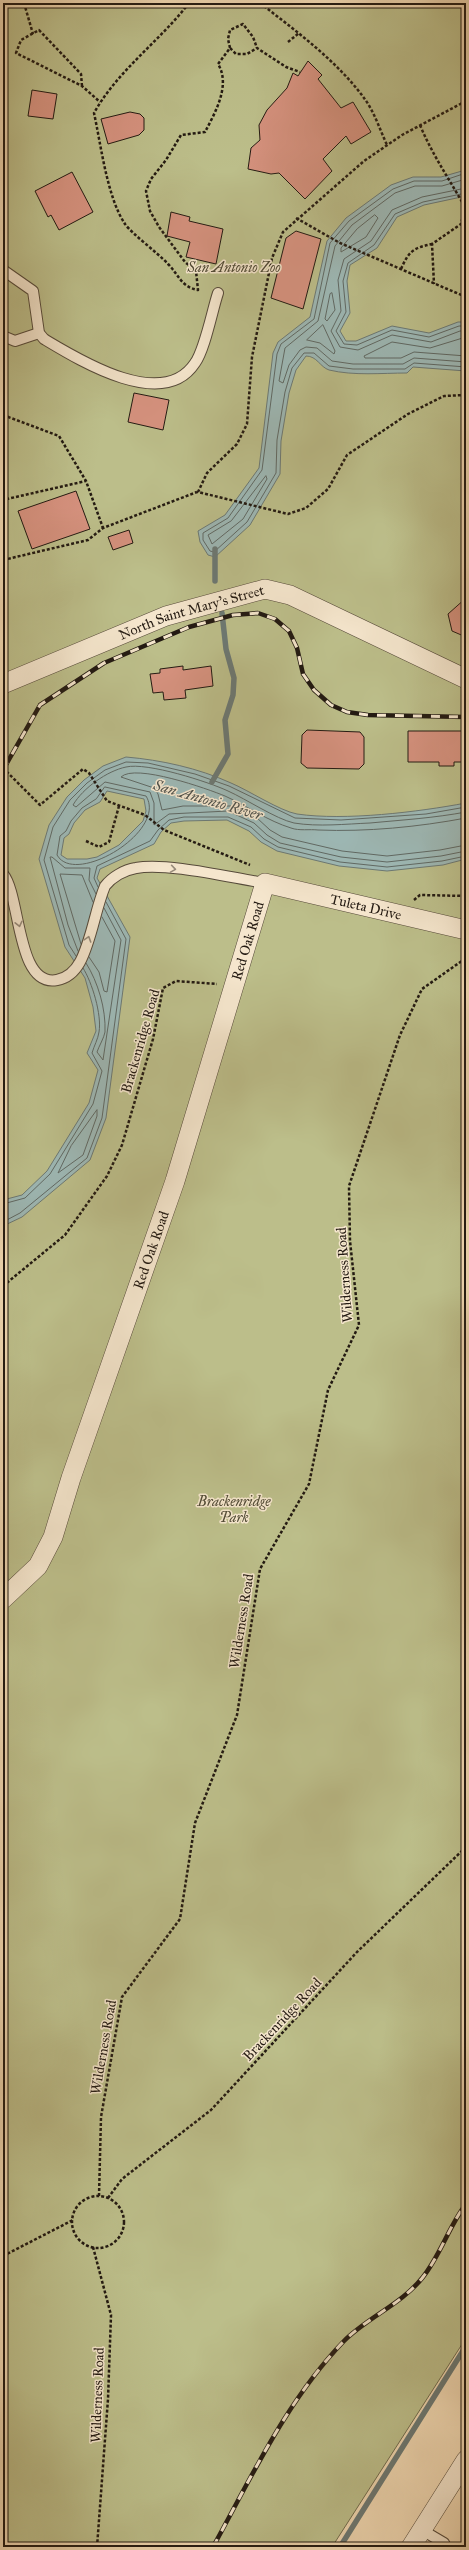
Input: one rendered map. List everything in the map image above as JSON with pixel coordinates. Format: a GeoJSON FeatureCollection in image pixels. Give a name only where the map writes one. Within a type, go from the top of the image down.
{"type":"FeatureCollection","features":[{"type":"Feature","properties":{"kind":"street","name":"North Saint Mary's Street"},"geometry":{"type":"LineString","coordinates":[[3,684],[166,616],[265,589],[290,595],[466,679]]}},
{"type":"Feature","properties":{"kind":"street","name":"Tuleta Drive"},"geometry":{"type":"LineString","coordinates":[[260,883],[466,930]]}},
{"type":"Feature","properties":{"kind":"street","name":"Red Oak Road"},"geometry":{"type":"LineString","coordinates":[[3,1599],[38,1566],[53,1537],[71,1478],[175,1181],[260,883]]}},
{"type":"Feature","properties":{"kind":"street"},"geometry":{"type":"LineString","coordinates":[[411,2547],[466,2460]]}},
{"type":"Feature","properties":{"kind":"lane"},"geometry":{"type":"LineString","coordinates":[[3,270],[33,291],[39,333],[44,339],[90,366],[144,384],[176,380],[196,363],[218,293]]}},
{"type":"Feature","properties":{"kind":"lane"},"geometry":{"type":"LineString","coordinates":[[3,336],[14,341],[39,333]]}},
{"type":"Feature","properties":{"kind":"lane"},"geometry":{"type":"LineString","coordinates":[[3,874],[10,886],[26,954],[36,972],[42,978],[50,981],[65,978],[77,967],[105,886],[110,880],[129,869],[152,866],[260,883]]}},
{"type":"Feature","properties":{"kind":"lane"},"geometry":{"type":"LineString","coordinates":[[422,2530],[444,2543],[446,2547]]}},
{"type":"Feature","properties":{"kind":"path"},"geometry":{"type":"LineString","coordinates":[[24,3],[33,34]]}},
{"type":"Feature","properties":{"kind":"path"},"geometry":{"type":"LineString","coordinates":[[260,3],[299,33],[337,68],[365,99],[387,145]]}},
{"type":"Feature","properties":{"kind":"path"},"geometry":{"type":"LineString","coordinates":[[188,4],[136,59],[100,102],[94,113],[110,186],[126,224],[180,276],[181,282],[187,288],[198,290],[196,271],[185,262],[162,233],[150,211],[146,190],[150,179],[166,160],[181,135],[205,132],[220,100],[224,74],[218,64],[230,48]]}},
{"type":"Feature","properties":{"kind":"path"},"geometry":{"type":"LineString","coordinates":[[257,48],[247,54],[236,54],[230,48],[228,39],[230,30],[243,24],[253,37],[257,48],[286,67],[300,72]]}},
{"type":"Feature","properties":{"kind":"path"},"geometry":{"type":"LineString","coordinates":[[82,86],[81,74],[39,30],[22,40],[16,53],[82,86],[100,102]]}},
{"type":"Feature","properties":{"kind":"path"},"geometry":{"type":"LineString","coordinates":[[288,42],[299,33]]}},
{"type":"Feature","properties":{"kind":"path"},"geometry":{"type":"LineString","coordinates":[[198,492],[207,473],[237,444],[247,424],[252,356],[272,258],[283,232],[296,218],[364,161],[420,125],[466,101]]}},
{"type":"Feature","properties":{"kind":"path"},"geometry":{"type":"LineString","coordinates":[[400,269],[405,259],[415,247],[432,244],[461,224],[465,207],[446,173],[432,153],[420,125]]}},
{"type":"Feature","properties":{"kind":"path"},"geometry":{"type":"LineString","coordinates":[[296,218],[328,236],[466,297]]}},
{"type":"Feature","properties":{"kind":"path"},"geometry":{"type":"LineString","coordinates":[[432,244],[434,284]]}},
{"type":"Feature","properties":{"kind":"path"},"geometry":{"type":"LineString","coordinates":[[3,560],[88,540],[103,528],[198,492],[288,514],[306,508],[328,489],[347,455],[408,414],[444,396],[466,395]]}},
{"type":"Feature","properties":{"kind":"path"},"geometry":{"type":"LineString","coordinates":[[3,416],[59,436],[86,481],[103,528]]}},
{"type":"Feature","properties":{"kind":"path"},"geometry":{"type":"LineString","coordinates":[[3,489],[7,499],[86,481]]}},
{"type":"Feature","properties":{"kind":"path"},"geometry":{"type":"LineString","coordinates":[[3,768],[40,805],[82,769],[89,773],[106,797],[107,801],[145,815],[164,830],[260,869],[260,883]]}},
{"type":"Feature","properties":{"kind":"path"},"geometry":{"type":"LineString","coordinates":[[86,841],[99,846],[110,842],[119,806]]}},
{"type":"Feature","properties":{"kind":"path","name":"Wilderness Road"},"geometry":{"type":"LineString","coordinates":[[99,2196],[101,2117],[122,1997],[180,1919],[195,1823],[236,1715],[260,1568],[309,1484],[328,1390],[360,1325],[350,1241],[349,1186],[400,1035],[422,989],[466,958]]}},
{"type":"Feature","properties":{"kind":"path","name":"Brackenridge Road"},"geometry":{"type":"LineString","coordinates":[[3,1286],[65,1235],[107,1176],[122,1145],[153,1039],[163,988],[176,981],[219,984],[221,977]]}},
{"type":"Feature","properties":{"kind":"path","name":"Brackenridge Road"},"geometry":{"type":"LineString","coordinates":[[108,2198],[122,2179],[211,2110],[357,1952],[466,1847]]}},
{"type":"Feature","properties":{"kind":"path"},"geometry":{"type":"LineString","coordinates":[[99,2196],[108,2198],[117,2204],[123,2213],[124,2224],[122,2233],[115,2242],[106,2247],[93,2247],[79,2240],[73,2229],[72,2220],[79,2205],[90,2198],[99,2196]]}},
{"type":"Feature","properties":{"kind":"path"},"geometry":{"type":"LineString","coordinates":[[3,2256],[72,2220]]}},
{"type":"Feature","properties":{"kind":"path","name":"Wilderness Road"},"geometry":{"type":"LineString","coordinates":[[93,2247],[110,2315],[108,2399],[98,2547]]}},
{"type":"Feature","properties":{"kind":"green space","name":"Brackenridge Park"},"geometry":{"type":"Polygon","coordinates":[[[3,3],[466,3],[466,2338],[332,2547],[3,2547],[3,3]]]}},
{"type":"Feature","properties":{"kind":"water"},"geometry":{"type":"Polygon","coordinates":[[[466,163],[466,196],[424,205],[397,217],[377,248],[350,265],[347,281],[350,313],[340,331],[346,341],[356,341],[392,326],[429,333],[458,322],[466,322],[466,371],[413,367],[407,373],[348,373],[326,369],[310,356],[306,356],[296,370],[289,393],[281,441],[280,474],[250,525],[215,557],[208,555],[200,542],[198,531],[225,515],[259,468],[273,353],[278,342],[310,317],[327,241],[346,218],[391,185],[413,177],[441,177],[462,171],[466,163]]]}},
{"type":"Feature","properties":{"kind":"water","name":"San Antonio River"},"geometry":{"type":"Polygon","coordinates":[[[126,757],[153,760],[193,769],[238,786],[282,809],[297,814],[316,816],[359,816],[426,810],[466,803],[466,859],[443,865],[387,871],[339,866],[277,851],[261,842],[249,831],[227,820],[184,821],[171,823],[161,832],[154,844],[100,869],[97,878],[130,937],[106,1118],[90,1160],[22,1217],[3,1226],[3,1200],[22,1195],[47,1171],[89,1103],[98,1070],[87,1053],[96,1031],[93,1007],[85,978],[65,947],[39,859],[49,825],[67,797],[84,780],[103,766],[126,757]],[[107,791],[100,802],[85,810],[74,823],[69,834],[64,838],[61,855],[67,859],[87,859],[97,857],[119,845],[143,821],[146,811],[144,799],[107,791]]]}},
{"type":"Feature","properties":{"kind":"building"},"geometry":{"type":"Polygon","coordinates":[[[308,61],[322,75],[318,79],[341,108],[353,102],[371,132],[351,144],[346,136],[323,159],[332,171],[305,199],[279,173],[271,174],[248,169],[251,148],[260,140],[259,125],[267,110],[287,88],[293,73],[298,76],[308,61]]]}},
{"type":"Feature","properties":{"kind":"building"},"geometry":{"type":"Polygon","coordinates":[[[32,90],[57,94],[53,119],[28,116],[32,90]]]}},
{"type":"Feature","properties":{"kind":"building"},"geometry":{"type":"Polygon","coordinates":[[[130,112],[140,114],[144,118],[144,130],[139,135],[108,144],[101,119],[130,112]]]}},
{"type":"Feature","properties":{"kind":"building"},"geometry":{"type":"Polygon","coordinates":[[[72,172],[93,212],[59,230],[51,215],[48,217],[35,191],[72,172]]]}},
{"type":"Feature","properties":{"kind":"building"},"geometry":{"type":"Polygon","coordinates":[[[171,212],[190,217],[189,221],[223,229],[216,264],[186,257],[190,242],[167,236],[171,212]]]}},
{"type":"Feature","properties":{"kind":"building"},"geometry":{"type":"Polygon","coordinates":[[[296,231],[321,239],[303,309],[271,298],[286,238],[296,231]]]}},
{"type":"Feature","properties":{"kind":"building"},"geometry":{"type":"Polygon","coordinates":[[[134,393],[169,400],[163,430],[128,422],[134,393]]]}},
{"type":"Feature","properties":{"kind":"building"},"geometry":{"type":"Polygon","coordinates":[[[76,491],[90,529],[32,549],[18,511],[76,491]]]}},
{"type":"Feature","properties":{"kind":"building"},"geometry":{"type":"Polygon","coordinates":[[[129,530],[133,543],[113,550],[108,537],[129,530]]]}},
{"type":"Feature","properties":{"kind":"building"},"geometry":{"type":"Polygon","coordinates":[[[466,598],[466,637],[452,631],[448,614],[466,598]]]}},
{"type":"Feature","properties":{"kind":"building"},"geometry":{"type":"Polygon","coordinates":[[[183,666],[183,670],[211,666],[213,686],[185,690],[186,698],[164,700],[163,692],[153,693],[150,674],[160,673],[160,669],[183,666]]]}},
{"type":"Feature","properties":{"kind":"building"},"geometry":{"type":"Polygon","coordinates":[[[307,730],[360,732],[364,737],[364,764],[359,769],[307,768],[301,763],[302,735],[307,730]]]}},
{"type":"Feature","properties":{"kind":"building"},"geometry":{"type":"Polygon","coordinates":[[[408,731],[466,731],[466,762],[454,762],[454,766],[439,766],[439,762],[408,762],[408,731]]]}},
{"type":"Feature","properties":{"kind":"waterway"},"geometry":{"type":"LineString","coordinates":[[215,549],[215,581]]}},
{"type":"Feature","properties":{"kind":"waterway"},"geometry":{"type":"LineString","coordinates":[[212,782],[228,754],[225,720],[233,695],[234,678],[226,649],[222,613]]}},
{"type":"Feature","properties":{"kind":"waterway"},"geometry":{"type":"LineString","coordinates":[[340,2547],[466,2346]]}},
{"type":"Feature","properties":{"kind":"railway"},"geometry":{"type":"LineString","coordinates":[[3,770],[40,705],[104,663],[189,627],[233,615],[258,613],[275,619],[289,631],[297,648],[303,674],[314,690],[331,705],[347,712],[368,715],[466,717]]}},
{"type":"Feature","properties":{"kind":"railway"},"geometry":{"type":"LineString","coordinates":[[213,2547],[272,2440],[305,2388],[353,2332],[395,2303],[415,2287],[435,2259],[455,2221],[466,2204]]}},
{"type":"Feature","properties":{"kind":"park label","name":"San Antonio Zoo"},"geometry":{"type":"Point","coordinates":[234,267]}}]}
